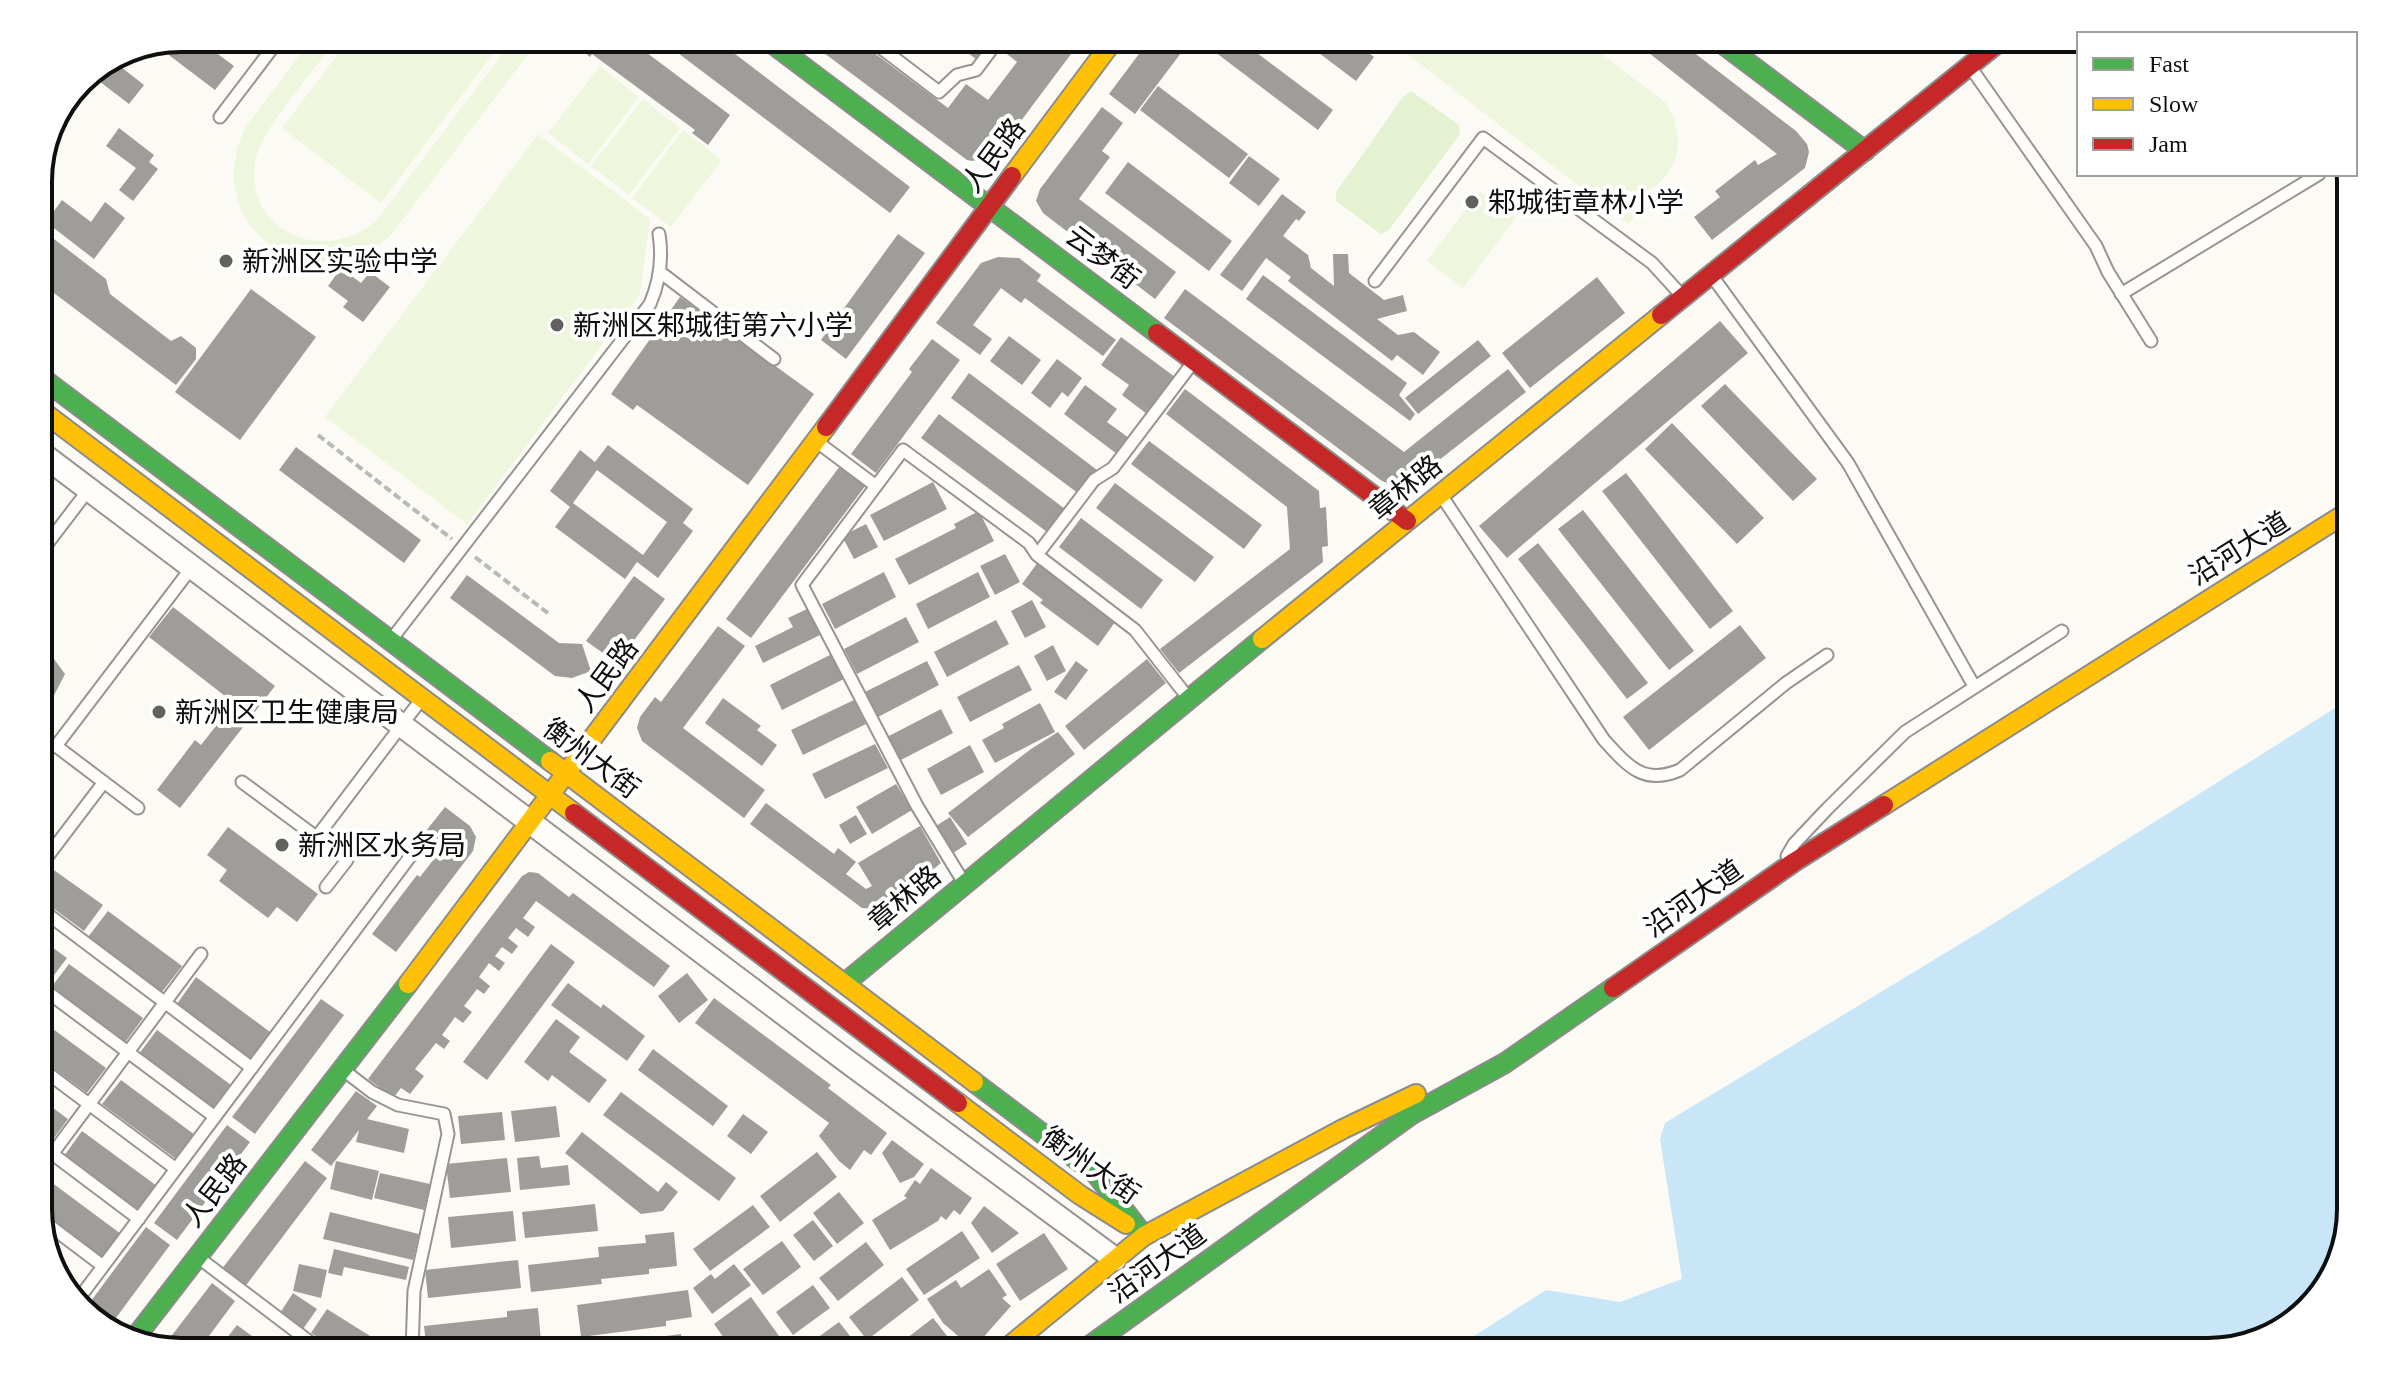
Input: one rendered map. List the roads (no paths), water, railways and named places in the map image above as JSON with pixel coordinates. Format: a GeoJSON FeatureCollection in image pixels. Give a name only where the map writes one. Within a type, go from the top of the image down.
{"type":"FeatureCollection","features":[{"type":"Feature","properties":{"kind":"main road","name":"云梦街"},"geometry":{"type":"LineString","coordinates":[[784,52],[1407,521]]}},
{"type":"Feature","properties":{"kind":"main road","name":"人民路"},"geometry":{"type":"LineString","coordinates":[[140,1331],[531,823],[1105,52]]}},
{"type":"Feature","properties":{"kind":"main road"},"geometry":{"type":"LineString","coordinates":[[1734,52],[1865,151]]}},
{"type":"Feature","properties":{"kind":"main road","name":"章林路"},"geometry":{"type":"LineString","coordinates":[[845,983],[1440,494],[1986,52]]}},
{"type":"Feature","properties":{"kind":"main road","name":"衡州大街"},"geometry":{"type":"LineString","coordinates":[[52,386],[1096,1174],[1144,1236]]}},
{"type":"Feature","properties":{"kind":"main road","name":"衡州大街"},"geometry":{"type":"LineString","coordinates":[[52,419],[1080,1195],[1144,1236]]}},
{"type":"Feature","properties":{"kind":"main road","name":"沿河大道"},"geometry":{"type":"LineString","coordinates":[[1100,1338],[1412,1114],[1505,1063],[1776,874],[2337,519]]}},
{"type":"Feature","properties":{"kind":"main road"},"geometry":{"type":"LineString","coordinates":[[1019,1338],[1144,1236],[1343,1129],[1431,1087],[1471,1081]]}},
{"type":"Feature","properties":{"kind":"street"},"geometry":{"type":"LineString","coordinates":[[52,462],[1115,1259]]}},
{"type":"Feature","properties":{"kind":"lane"},"geometry":{"type":"LineString","coordinates":[[220,117],[269,52]]}},
{"type":"Feature","properties":{"kind":"lane"},"geometry":{"type":"LineString","coordinates":[[886,52],[939,92],[957,75],[976,70],[990,52]]}},
{"type":"Feature","properties":{"kind":"lane"},"geometry":{"type":"LineString","coordinates":[[1969,66],[2096,246],[2121,294],[2151,341]]}},
{"type":"Feature","properties":{"kind":"lane"},"geometry":{"type":"LineString","coordinates":[[1375,281],[1483,138],[1652,263],[1684,297]]}},
{"type":"Feature","properties":{"kind":"lane"},"geometry":{"type":"LineString","coordinates":[[2121,294],[2316,176]]}},
{"type":"Feature","properties":{"kind":"lane"},"geometry":{"type":"LineString","coordinates":[[390,640],[650,304],[660,272],[659,234]]}},
{"type":"Feature","properties":{"kind":"lane"},"geometry":{"type":"LineString","coordinates":[[660,272],[774,359]]}},
{"type":"Feature","properties":{"kind":"lane"},"geometry":{"type":"LineString","coordinates":[[1711,275],[1848,463],[1974,686]]}},
{"type":"Feature","properties":{"kind":"lane"},"geometry":{"type":"LineString","coordinates":[[1037,555],[1094,480],[1113,468],[1195,361]]}},
{"type":"Feature","properties":{"kind":"lane"},"geometry":{"type":"LineString","coordinates":[[815,440],[876,486]]}},
{"type":"Feature","properties":{"kind":"lane"},"geometry":{"type":"LineString","coordinates":[[965,884],[917,806],[802,585],[903,450],[1029,543],[1037,555],[1135,630],[1189,699]]}},
{"type":"Feature","properties":{"kind":"lane"},"geometry":{"type":"LineString","coordinates":[[52,538],[89,489]]}},
{"type":"Feature","properties":{"kind":"lane"},"geometry":{"type":"LineString","coordinates":[[1440,494],[1604,740],[1638,772],[1660,776],[1680,770],[1786,683],[1827,655]]}},
{"type":"Feature","properties":{"kind":"lane"},"geometry":{"type":"LineString","coordinates":[[138,808],[56,746],[192,567]]}},
{"type":"Feature","properties":{"kind":"lane"},"geometry":{"type":"LineString","coordinates":[[1776,874],[1794,844],[1905,732],[2062,631]]}},
{"type":"Feature","properties":{"kind":"lane"},"geometry":{"type":"LineString","coordinates":[[316,838],[422,697]]}},
{"type":"Feature","properties":{"kind":"lane"},"geometry":{"type":"LineString","coordinates":[[52,851],[104,782]]}},
{"type":"Feature","properties":{"kind":"lane"},"geometry":{"type":"LineString","coordinates":[[242,782],[347,860],[326,887]]}},
{"type":"Feature","properties":{"kind":"lane"},"geometry":{"type":"LineString","coordinates":[[83,1293],[418,846]]}},
{"type":"Feature","properties":{"kind":"lane"},"geometry":{"type":"LineString","coordinates":[[52,917],[252,1068]]}},
{"type":"Feature","properties":{"kind":"lane"},"geometry":{"type":"LineString","coordinates":[[139,1219],[53,1153],[201,954]]}},
{"type":"Feature","properties":{"kind":"lane"},"geometry":{"type":"LineString","coordinates":[[52,995],[215,1117]]}},
{"type":"Feature","properties":{"kind":"lane"},"geometry":{"type":"LineString","coordinates":[[342,1069],[372,1092],[398,1105],[444,1114],[448,1134],[414,1291],[412,1338]]}},
{"type":"Feature","properties":{"kind":"lane"},"geometry":{"type":"LineString","coordinates":[[52,1076],[176,1169]]}},
{"type":"Feature","properties":{"kind":"lane"},"geometry":{"type":"LineString","coordinates":[[53,1229],[103,1266]]}},
{"type":"Feature","properties":{"kind":"lane"},"geometry":{"type":"LineString","coordinates":[[197,1257],[304,1338]]}},
{"type":"Feature","properties":{"kind":"water"},"geometry":{"type":"Polygon","coordinates":[[[2337,707],[2336,1226],[2333,1243],[2320,1274],[2287,1311],[2273,1321],[2242,1334],[2208,1338],[1471,1338],[1546,1290],[1620,1302],[1682,1279],[1660,1139],[1665,1123],[1988,927],[2337,707]]]}},
{"type":"Feature","properties":{"kind":"place","name":"邾城街章林小学"},"geometry":{"type":"Point","coordinates":[1472,202]}},
{"type":"Feature","properties":{"kind":"place","name":"新洲区实验中学"},"geometry":{"type":"Point","coordinates":[226,261]}},
{"type":"Feature","properties":{"kind":"place","name":"新洲区邾城街第六小学"},"geometry":{"type":"Point","coordinates":[557,325]}},
{"type":"Feature","properties":{"kind":"place","name":"新洲区卫生健康局"},"geometry":{"type":"Point","coordinates":[159,712]}},
{"type":"Feature","properties":{"kind":"place","name":"新洲区水务局"},"geometry":{"type":"Point","coordinates":[282,845]}}]}
